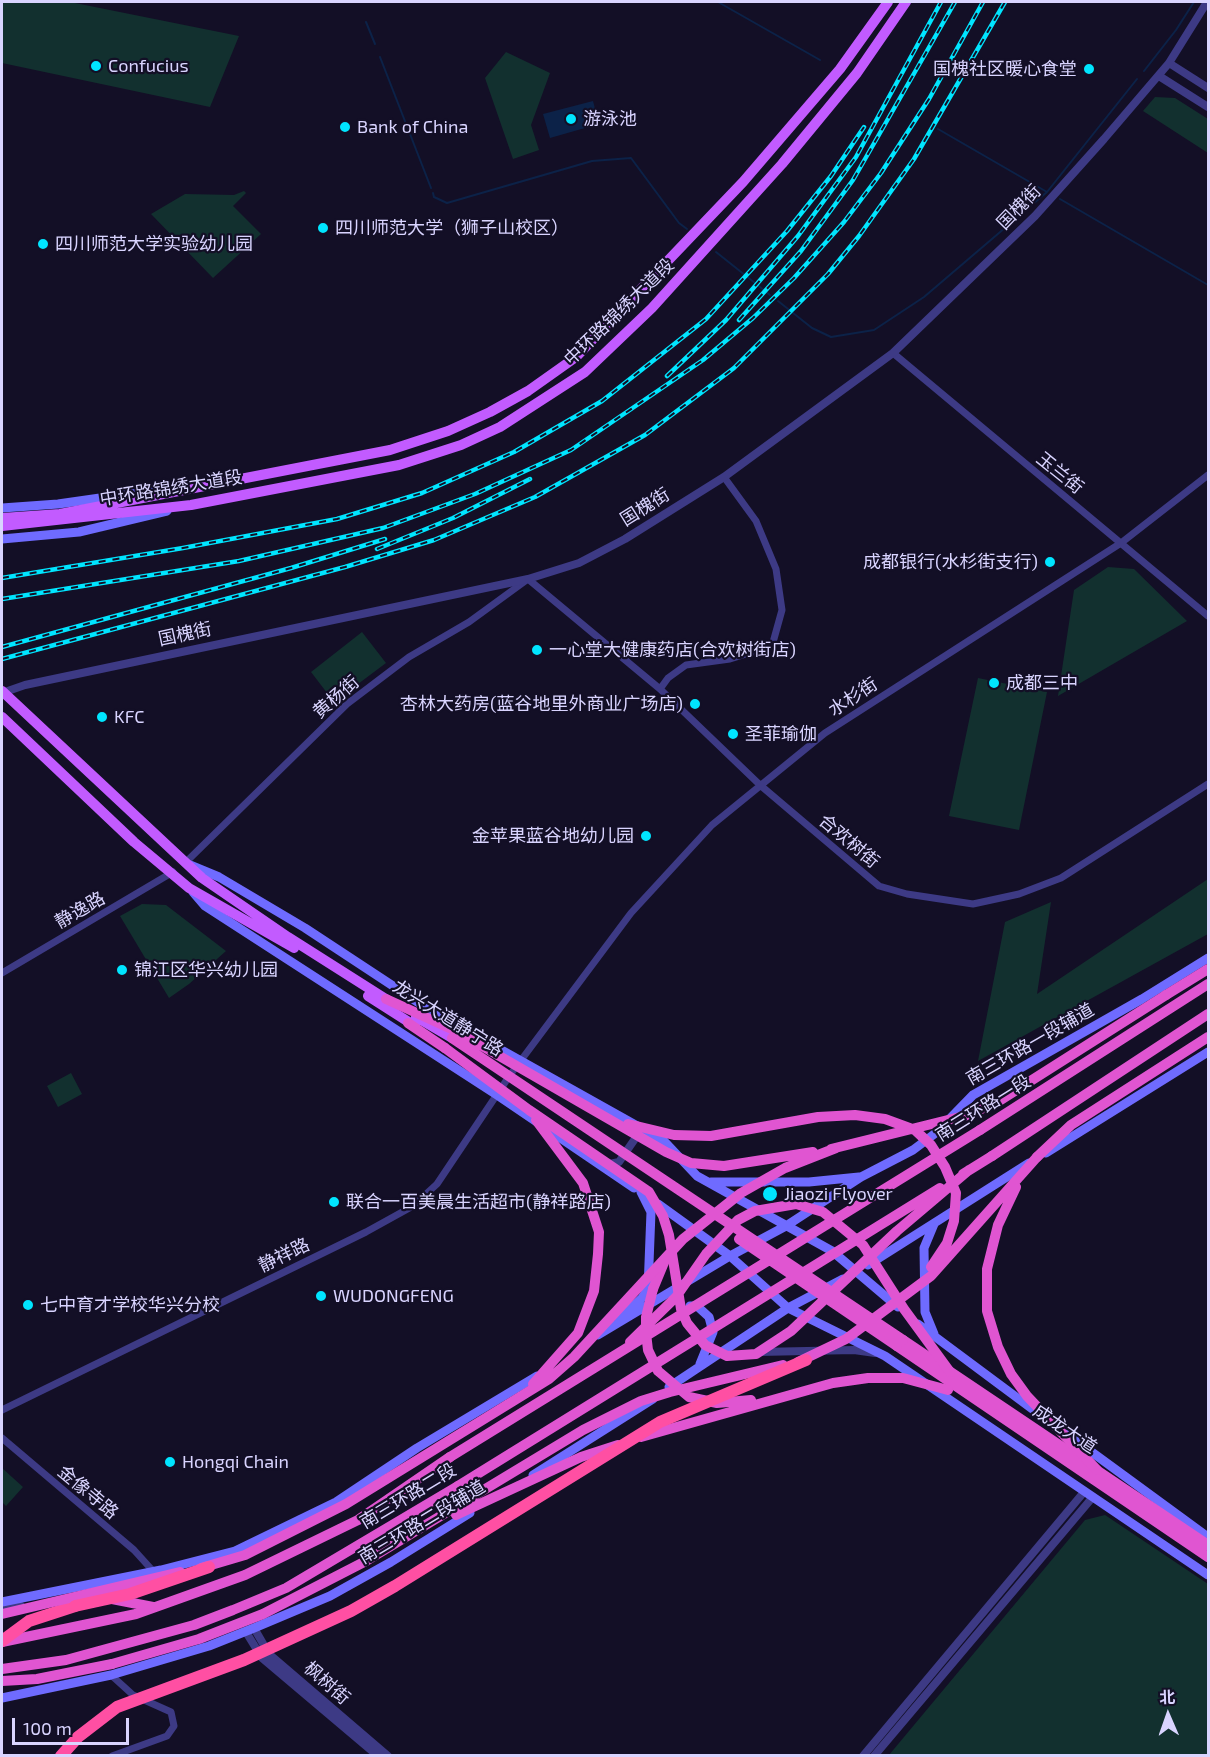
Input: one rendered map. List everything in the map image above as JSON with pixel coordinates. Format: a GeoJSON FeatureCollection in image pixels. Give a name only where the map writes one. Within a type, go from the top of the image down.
{"type":"FeatureCollection","features":[{"type":"Feature","properties":{"kind":"highway"},"geometry":{"type":"LineString","coordinates":[[602,1114],[666,1152],[691,1162],[724,1166],[836,1148],[968,1115],[999,1101],[1209,969]]}},
{"type":"Feature","properties":{"kind":"highway","name":"南三环路一段"},"geometry":{"type":"LineString","coordinates":[[774,1258],[1209,984]]}},
{"type":"Feature","properties":{"kind":"highway"},"geometry":{"type":"LineString","coordinates":[[386,999],[451,1041],[602,1114],[637,1128],[674,1135],[711,1136],[818,1117],[855,1115],[885,1119],[915,1131],[931,1144],[945,1167],[956,1193],[954,1221],[947,1243],[933,1265],[905,1296]]}},
{"type":"Feature","properties":{"kind":"highway"},"geometry":{"type":"LineString","coordinates":[[451,1041],[529,1110],[649,1192],[663,1216],[669,1235],[681,1309],[687,1323],[705,1345],[727,1356],[756,1354],[791,1332],[888,1238],[969,1170],[1209,1014]]}},
{"type":"Feature","properties":{"kind":"highway"},"geometry":{"type":"LineString","coordinates":[[62,1755],[78,1737],[117,1707],[244,1660],[351,1611],[660,1422],[806,1360],[846,1339],[931,1276],[1037,1157],[1071,1125],[1133,1083],[1209,1037]]}},
{"type":"Feature","properties":{"kind":"highway","name":"龙兴大道静宁路"},"geometry":{"type":"LineString","coordinates":[[451,1041],[900,1343]]}},
{"type":"Feature","properties":{"kind":"highway"},"geometry":{"type":"LineString","coordinates":[[505,1406],[534,1384],[578,1333],[594,1291],[598,1254],[599,1232],[583,1183],[529,1110]]}},
{"type":"Feature","properties":{"kind":"highway"},"geometry":{"type":"LineString","coordinates":[[2,1642],[29,1622],[75,1606],[130,1594],[245,1555],[346,1504],[549,1379],[574,1357],[682,1239],[741,1193],[785,1168],[836,1148]]}},
{"type":"Feature","properties":{"kind":"highway"},"geometry":{"type":"LineString","coordinates":[[1037,1157],[1014,1190],[998,1225],[987,1269],[987,1311],[998,1347],[1011,1374],[1027,1396],[1095,1474]]}},
{"type":"Feature","properties":{"kind":"highway","name":"南三环路二段"},"geometry":{"type":"LineString","coordinates":[[2,1669],[66,1660],[194,1625],[286,1588],[458,1486],[969,1170]]}},
{"type":"Feature","properties":{"kind":"highway"},"geometry":{"type":"LineString","coordinates":[[605,1364],[654,1321],[676,1297],[723,1234],[738,1220],[755,1211],[796,1204],[823,1212],[863,1245],[884,1280],[950,1372]]}},
{"type":"Feature","properties":{"kind":"highway"},"geometry":{"type":"LineString","coordinates":[[668,1254],[657,1278],[646,1317],[648,1350],[658,1371],[689,1397],[717,1402],[775,1398]]}},
{"type":"Feature","properties":{"kind":"highway","name":"南三环路二段"},"geometry":{"type":"LineString","coordinates":[[2,1642],[53,1633],[156,1608],[244,1575],[358,1520],[450,1457],[605,1364],[774,1258]]}},
{"type":"Feature","properties":{"kind":"highway","name":"成龙大道"},"geometry":{"type":"LineString","coordinates":[[900,1343],[950,1372],[1095,1474]]}},
{"type":"Feature","properties":{"kind":"highway","name":"成龙大道"},"geometry":{"type":"LineString","coordinates":[[900,1343],[1180,1531],[1209,1545]]}},
{"type":"Feature","properties":{"kind":"highway"},"geometry":{"type":"LineString","coordinates":[[410,1536],[584,1430],[641,1401],[806,1360]]}},
{"type":"Feature","properties":{"kind":"highway"},"geometry":{"type":"LineString","coordinates":[[2,1681],[112,1670],[199,1639],[263,1614],[410,1536],[581,1457],[681,1424],[833,1383],[868,1378],[903,1378],[934,1385],[981,1409],[1036,1448],[1095,1474]]}},
{"type":"Feature","properties":{"kind":"highway"},"geometry":{"type":"LineString","coordinates":[[1180,1531],[1209,1557]]}},
{"type":"Feature","properties":{"kind":"highway"},"geometry":{"type":"LineString","coordinates":[[2,1614],[130,1582],[209,1566]]}},
{"type":"Feature","properties":{"kind":"highway"},"geometry":{"type":"LineString","coordinates":[[89,1595],[156,1608]]}},
{"type":"Feature","properties":{"kind":"main road","name":"中环路锦绣大道段"},"geometry":{"type":"LineString","coordinates":[[2,518],[60,514],[390,450],[448,431],[528,391],[576,357],[743,182],[840,69],[888,2]]}},
{"type":"Feature","properties":{"kind":"main road","name":"中环路锦绣大道段"},"geometry":{"type":"LineString","coordinates":[[2,526],[191,505],[399,465],[461,445],[538,405],[585,372],[652,308],[782,164],[857,73],[906,2]]}},
{"type":"Feature","properties":{"kind":"main road"},"geometry":{"type":"LineString","coordinates":[[2,508],[58,504],[238,481]]}},
{"type":"Feature","properties":{"kind":"main road"},"geometry":{"type":"LineString","coordinates":[[2,539],[80,532],[191,505]]}},
{"type":"Feature","properties":{"kind":"main road","name":"龙兴大道静宁路"},"geometry":{"type":"LineString","coordinates":[[2,692],[202,878],[288,937],[386,999]]}},
{"type":"Feature","properties":{"kind":"main road","name":"龙兴大道静宁路"},"geometry":{"type":"LineString","coordinates":[[2,717],[134,842],[173,872],[189,888],[293,948],[408,1023],[451,1041]]}},
{"type":"Feature","properties":{"kind":"main road"},"geometry":{"type":"LineString","coordinates":[[185,863],[219,878],[267,905],[428,1009],[642,1128],[664,1142],[697,1176],[832,1251],[855,1273],[937,1339],[1209,1537]]}},
{"type":"Feature","properties":{"kind":"main road"},"geometry":{"type":"LineString","coordinates":[[189,888],[205,906],[497,1095],[641,1192],[730,1256],[788,1308],[885,1356],[942,1392],[1088,1495],[1209,1575]]}},
{"type":"Feature","properties":{"kind":"main road","name":"南三环路一段辅道"},"geometry":{"type":"LineString","coordinates":[[730,1256],[786,1226],[861,1177],[913,1150],[937,1132],[973,1095],[1142,999],[1209,958]]}},
{"type":"Feature","properties":{"kind":"main road"},"geometry":{"type":"LineString","coordinates":[[855,1273],[1209,1052]]}},
{"type":"Feature","properties":{"kind":"main road"},"geometry":{"type":"LineString","coordinates":[[697,1176],[712,1182],[809,1182],[861,1177]]}},
{"type":"Feature","properties":{"kind":"main road"},"geometry":{"type":"LineString","coordinates":[[2,1602],[153,1571],[235,1551],[336,1502],[417,1448],[515,1391],[608,1328],[642,1299],[648,1288],[651,1212],[641,1192]]}},
{"type":"Feature","properties":{"kind":"main road"},"geometry":{"type":"LineString","coordinates":[[934,1224],[924,1248],[925,1312],[937,1339]]}},
{"type":"Feature","properties":{"kind":"main road"},"geometry":{"type":"LineString","coordinates":[[608,1328],[642,1311],[730,1256]]}},
{"type":"Feature","properties":{"kind":"main road","name":"南三环路二段辅道"},"geometry":{"type":"LineString","coordinates":[[2,1698],[112,1670],[250,1630],[330,1596],[391,1562],[642,1407],[700,1364],[788,1308],[855,1273]]}},
{"type":"Feature","properties":{"kind":"main road"},"geometry":{"type":"LineString","coordinates":[[642,1311],[669,1304],[697,1306],[709,1317],[713,1332],[700,1364]]}},
{"type":"Feature","properties":{"kind":"street","name":"国槐街"},"geometry":{"type":"LineString","coordinates":[[2,692],[47,680],[528,579],[579,562],[625,539],[724,477],[893,353],[1035,216],[1160,76],[1208,2]]}},
{"type":"Feature","properties":{"kind":"street"},"geometry":{"type":"LineString","coordinates":[[1169,63],[1209,88]]}},
{"type":"Feature","properties":{"kind":"street"},"geometry":{"type":"LineString","coordinates":[[1160,76],[1209,107]]}},
{"type":"Feature","properties":{"kind":"street","name":"玉兰街"},"geometry":{"type":"LineString","coordinates":[[893,353],[1209,616]]}},
{"type":"Feature","properties":{"kind":"street","name":"水杉街"},"geometry":{"type":"LineString","coordinates":[[523,1060],[631,913],[712,825],[825,733],[1121,543],[1209,475]]}},
{"type":"Feature","properties":{"kind":"street"},"geometry":{"type":"LineString","coordinates":[[660,689],[668,678],[686,665],[730,659],[772,646],[782,610],[776,569],[756,521],[724,477]]}},
{"type":"Feature","properties":{"kind":"street","name":"合欢树街"},"geometry":{"type":"LineString","coordinates":[[528,579],[660,689],[760,785],[879,886],[907,894],[973,903],[1019,894],[1061,878],[1209,784]]}},
{"type":"Feature","properties":{"kind":"street","name":"黄杨街"},"geometry":{"type":"LineString","coordinates":[[185,863],[347,705],[409,657],[469,622],[528,579]]}},
{"type":"Feature","properties":{"kind":"street","name":"静逸路"},"geometry":{"type":"LineString","coordinates":[[2,973],[173,872]]}},
{"type":"Feature","properties":{"kind":"street","name":"静祥路"},"geometry":{"type":"LineString","coordinates":[[2,1410],[366,1232],[413,1206],[437,1184],[523,1060]]}},
{"type":"Feature","properties":{"kind":"street"},"geometry":{"type":"LineString","coordinates":[[596,1163],[610,1166],[619,1162],[642,1128]]}},
{"type":"Feature","properties":{"kind":"street"},"geometry":{"type":"LineString","coordinates":[[717,1354],[854,1350],[885,1356]]}},
{"type":"Feature","properties":{"kind":"street","name":"金像寺路"},"geometry":{"type":"LineString","coordinates":[[2,1438],[134,1550],[153,1571]]}},
{"type":"Feature","properties":{"kind":"street"},"geometry":{"type":"LineString","coordinates":[[863,1755],[1088,1495]]}},
{"type":"Feature","properties":{"kind":"street"},"geometry":{"type":"LineString","coordinates":[[874,1755],[1088,1495]]}},
{"type":"Feature","properties":{"kind":"street"},"geometry":{"type":"LineString","coordinates":[[2,1607],[89,1595],[150,1582],[235,1551]]}},
{"type":"Feature","properties":{"kind":"street","name":"枫树街"},"geometry":{"type":"LineString","coordinates":[[250,1630],[262,1658],[378,1755]]}},
{"type":"Feature","properties":{"kind":"street","name":"枫树街"},"geometry":{"type":"LineString","coordinates":[[250,1630],[269,1654],[388,1755]]}},
{"type":"Feature","properties":{"kind":"street"},"geometry":{"type":"LineString","coordinates":[[112,1670],[133,1695],[171,1712],[174,1726],[167,1736],[112,1755]]}},
{"type":"Feature","properties":{"kind":"green space"},"geometry":{"type":"Polygon","coordinates":[[[2,2],[70,2],[239,36],[210,107],[2,63],[2,2]]]}},
{"type":"Feature","properties":{"kind":"green space"},"geometry":{"type":"Polygon","coordinates":[[[506,52],[550,73],[531,125],[539,150],[513,159],[485,78],[506,52]]]}},
{"type":"Feature","properties":{"kind":"green space"},"geometry":{"type":"Polygon","coordinates":[[[1155,97],[1175,98],[1208,119],[1208,153],[1143,111],[1155,97]]]}},
{"type":"Feature","properties":{"kind":"green space"},"geometry":{"type":"Polygon","coordinates":[[[244,191],[246,193],[233,206],[261,234],[213,278],[151,214],[185,194],[234,195],[244,191]]]}},
{"type":"Feature","properties":{"kind":"green space"},"geometry":{"type":"Polygon","coordinates":[[[1108,567],[1134,569],[1187,621],[1058,696],[1074,590],[1108,567]]]}},
{"type":"Feature","properties":{"kind":"green space"},"geometry":{"type":"Polygon","coordinates":[[[362,632],[386,663],[334,702],[311,672],[362,632]]]}},
{"type":"Feature","properties":{"kind":"green space"},"geometry":{"type":"Polygon","coordinates":[[[978,678],[1047,692],[1019,830],[949,816],[978,678]]]}},
{"type":"Feature","properties":{"kind":"green space"},"geometry":{"type":"Polygon","coordinates":[[[1208,879],[1208,934],[978,1061],[1005,922],[1051,902],[1037,994],[1208,879]]]}},
{"type":"Feature","properties":{"kind":"green space"},"geometry":{"type":"Polygon","coordinates":[[[142,904],[166,905],[226,951],[189,984],[169,998],[120,916],[142,904]]]}},
{"type":"Feature","properties":{"kind":"green space"},"geometry":{"type":"Polygon","coordinates":[[[71,1073],[82,1094],[58,1107],[47,1086],[71,1073]]]}},
{"type":"Feature","properties":{"kind":"green space"},"geometry":{"type":"Polygon","coordinates":[[[2,1468],[23,1487],[6,1506],[2,1502],[2,1468]]]}},
{"type":"Feature","properties":{"kind":"green space"},"geometry":{"type":"Polygon","coordinates":[[[1105,1515],[1208,1584],[1208,1755],[889,1755],[1085,1520],[1105,1515]]]}},
{"type":"Feature","properties":{"kind":"water","name":"游泳池"},"geometry":{"type":"Polygon","coordinates":[[[593,101],[599,124],[550,138],[543,114],[593,101]]]}},
{"type":"Feature","properties":{"kind":"waterway"},"geometry":{"type":"LineString","coordinates":[[718,2],[820,60]]}},
{"type":"Feature","properties":{"kind":"waterway"},"geometry":{"type":"LineString","coordinates":[[1144,71],[1176,30],[1194,2]]}},
{"type":"Feature","properties":{"kind":"waterway"},"geometry":{"type":"LineString","coordinates":[[366,22],[375,44]]}},
{"type":"Feature","properties":{"kind":"waterway"},"geometry":{"type":"LineString","coordinates":[[380,57],[431,188]]}},
{"type":"Feature","properties":{"kind":"waterway"},"geometry":{"type":"LineString","coordinates":[[778,301],[812,328],[831,337],[874,330],[924,297],[1047,192],[1137,79]]}},
{"type":"Feature","properties":{"kind":"waterway"},"geometry":{"type":"LineString","coordinates":[[938,129],[1047,192]]}},
{"type":"Feature","properties":{"kind":"waterway"},"geometry":{"type":"LineString","coordinates":[[433,193],[434,197],[447,203],[592,161],[631,158],[679,223],[687,229]]}},
{"type":"Feature","properties":{"kind":"waterway"},"geometry":{"type":"LineString","coordinates":[[1060,199],[1208,285]]}},
{"type":"Feature","properties":{"kind":"waterway"},"geometry":{"type":"LineString","coordinates":[[716,252],[770,295]]}},
{"type":"Feature","properties":{"kind":"railway"},"geometry":{"type":"LineString","coordinates":[[667,376],[726,320],[798,236],[856,157],[941,2]]}},
{"type":"Feature","properties":{"kind":"railway"},"geometry":{"type":"LineString","coordinates":[[739,320],[801,251],[853,180],[955,2]]}},
{"type":"Feature","properties":{"kind":"railway"},"geometry":{"type":"LineString","coordinates":[[2,599],[239,561],[383,528],[475,494],[571,450],[703,360],[753,318],[794,278],[844,222],[881,173],[929,99],[983,2]]}},
{"type":"Feature","properties":{"kind":"railway"},"geometry":{"type":"LineString","coordinates":[[2,659],[345,567],[434,540],[535,497],[645,435],[734,368],[828,274],[859,236],[914,159],[1005,2]]}},
{"type":"Feature","properties":{"kind":"railway"},"geometry":{"type":"LineString","coordinates":[[2,578],[183,548],[337,519],[422,493],[514,452],[602,401],[706,319],[787,231],[831,176],[864,127]]}},
{"type":"Feature","properties":{"kind":"railway"},"geometry":{"type":"LineString","coordinates":[[377,549],[453,518],[530,479]]}},
{"type":"Feature","properties":{"kind":"railway"},"geometry":{"type":"LineString","coordinates":[[2,647],[291,568],[385,539]]}},
{"type":"Feature","properties":{"kind":"place","name":"Confucius"},"geometry":{"type":"Point","coordinates":[96,66]}},
{"type":"Feature","properties":{"kind":"place","name":"国槐社区暖心食堂"},"geometry":{"type":"Point","coordinates":[1089,69]}},
{"type":"Feature","properties":{"kind":"place","name":"游泳池"},"geometry":{"type":"Point","coordinates":[571,119]}},
{"type":"Feature","properties":{"kind":"place","name":"Bank of China"},"geometry":{"type":"Point","coordinates":[345,127]}},
{"type":"Feature","properties":{"kind":"place","name":"四川师范大学（狮子山校区）"},"geometry":{"type":"Point","coordinates":[323,228]}},
{"type":"Feature","properties":{"kind":"place","name":"四川师范大学实验幼儿园"},"geometry":{"type":"Point","coordinates":[43,244]}},
{"type":"Feature","properties":{"kind":"place","name":"成都银行(水杉街支行)"},"geometry":{"type":"Point","coordinates":[1050,562]}},
{"type":"Feature","properties":{"kind":"place","name":"一心堂大健康药店(合欢树街店)"},"geometry":{"type":"Point","coordinates":[537,650]}},
{"type":"Feature","properties":{"kind":"place","name":"成都三中"},"geometry":{"type":"Point","coordinates":[994,683]}},
{"type":"Feature","properties":{"kind":"place","name":"杏林大药房(蓝谷地里外商业广场店)"},"geometry":{"type":"Point","coordinates":[695,704]}},
{"type":"Feature","properties":{"kind":"place","name":"KFC"},"geometry":{"type":"Point","coordinates":[102,717]}},
{"type":"Feature","properties":{"kind":"place","name":"圣菲瑜伽"},"geometry":{"type":"Point","coordinates":[733,734]}},
{"type":"Feature","properties":{"kind":"place","name":"金苹果蓝谷地幼儿园"},"geometry":{"type":"Point","coordinates":[646,836]}},
{"type":"Feature","properties":{"kind":"place","name":"锦江区华兴幼儿园"},"geometry":{"type":"Point","coordinates":[122,970]}},
{"type":"Feature","properties":{"kind":"place","name":"Jiaozi Flyover"},"geometry":{"type":"Point","coordinates":[770,1194]}},
{"type":"Feature","properties":{"kind":"place","name":"联合一百美晨生活超市(静祥路店)"},"geometry":{"type":"Point","coordinates":[334,1202]}},
{"type":"Feature","properties":{"kind":"place","name":"WUDONGFENG"},"geometry":{"type":"Point","coordinates":[321,1296]}},
{"type":"Feature","properties":{"kind":"place","name":"七中育才学校华兴分校"},"geometry":{"type":"Point","coordinates":[28,1305]}},
{"type":"Feature","properties":{"kind":"place","name":"Hongqi Chain"},"geometry":{"type":"Point","coordinates":[170,1462]}}]}
